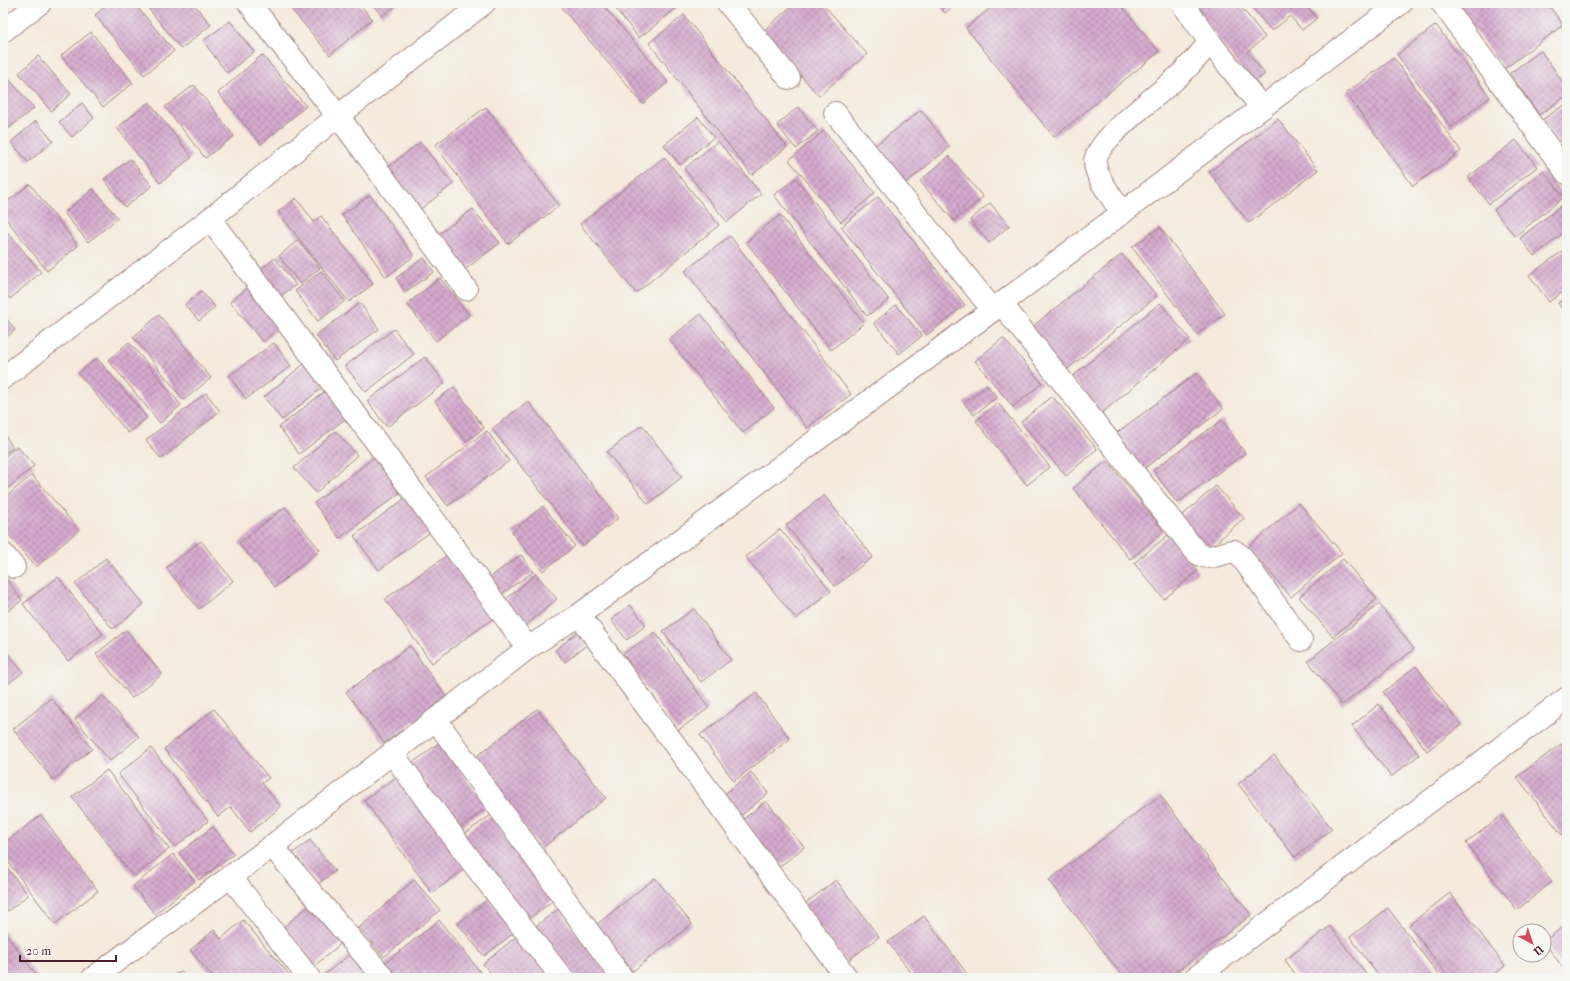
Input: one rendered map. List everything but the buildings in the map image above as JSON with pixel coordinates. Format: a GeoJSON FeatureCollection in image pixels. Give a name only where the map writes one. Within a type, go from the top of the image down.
{"type":"FeatureCollection","features":[{"type":"Feature","properties":{"kind":"street"},"geometry":{"type":"LineString","coordinates":[[3,31],[40,3]]}},
{"type":"Feature","properties":{"kind":"street"},"geometry":{"type":"LineString","coordinates":[[249,3],[338,116],[466,289]]}},
{"type":"Feature","properties":{"kind":"street"},"geometry":{"type":"LineString","coordinates":[[3,378],[210,220],[338,116],[484,3]]}},
{"type":"Feature","properties":{"kind":"street"},"geometry":{"type":"LineString","coordinates":[[728,3],[789,78]]}},
{"type":"Feature","properties":{"kind":"street"},"geometry":{"type":"LineString","coordinates":[[1182,3],[1210,42],[1262,108]]}},
{"type":"Feature","properties":{"kind":"street"},"geometry":{"type":"LineString","coordinates":[[93,978],[272,846],[528,648],[579,615],[1122,213],[1401,3]]}},
{"type":"Feature","properties":{"kind":"street"},"geometry":{"type":"LineString","coordinates":[[1442,3],[1567,173]]}},
{"type":"Feature","properties":{"kind":"street"},"geometry":{"type":"LineString","coordinates":[[1122,213],[1096,168],[1097,154],[1102,146],[1122,125],[1184,72],[1210,42]]}},
{"type":"Feature","properties":{"kind":"street"},"geometry":{"type":"LineString","coordinates":[[835,113],[997,306],[1196,552],[1209,558],[1234,551],[1241,556],[1301,640]]}},
{"type":"Feature","properties":{"kind":"street"},"geometry":{"type":"LineString","coordinates":[[210,220],[417,496],[528,648]]}},
{"type":"Feature","properties":{"kind":"street"},"geometry":{"type":"LineString","coordinates":[[579,615],[847,978]]}},
{"type":"Feature","properties":{"kind":"street"},"geometry":{"type":"LineString","coordinates":[[1195,978],[1567,698]]}},
{"type":"Feature","properties":{"kind":"street"},"geometry":{"type":"LineString","coordinates":[[436,720],[564,900],[622,978]]}},
{"type":"Feature","properties":{"kind":"street"},"geometry":{"type":"LineString","coordinates":[[392,753],[472,862],[562,978]]}},
{"type":"Feature","properties":{"kind":"street"},"geometry":{"type":"LineString","coordinates":[[272,846],[384,978]]}},
{"type":"Feature","properties":{"kind":"street"},"geometry":{"type":"LineString","coordinates":[[230,876],[309,978]]}}]}
